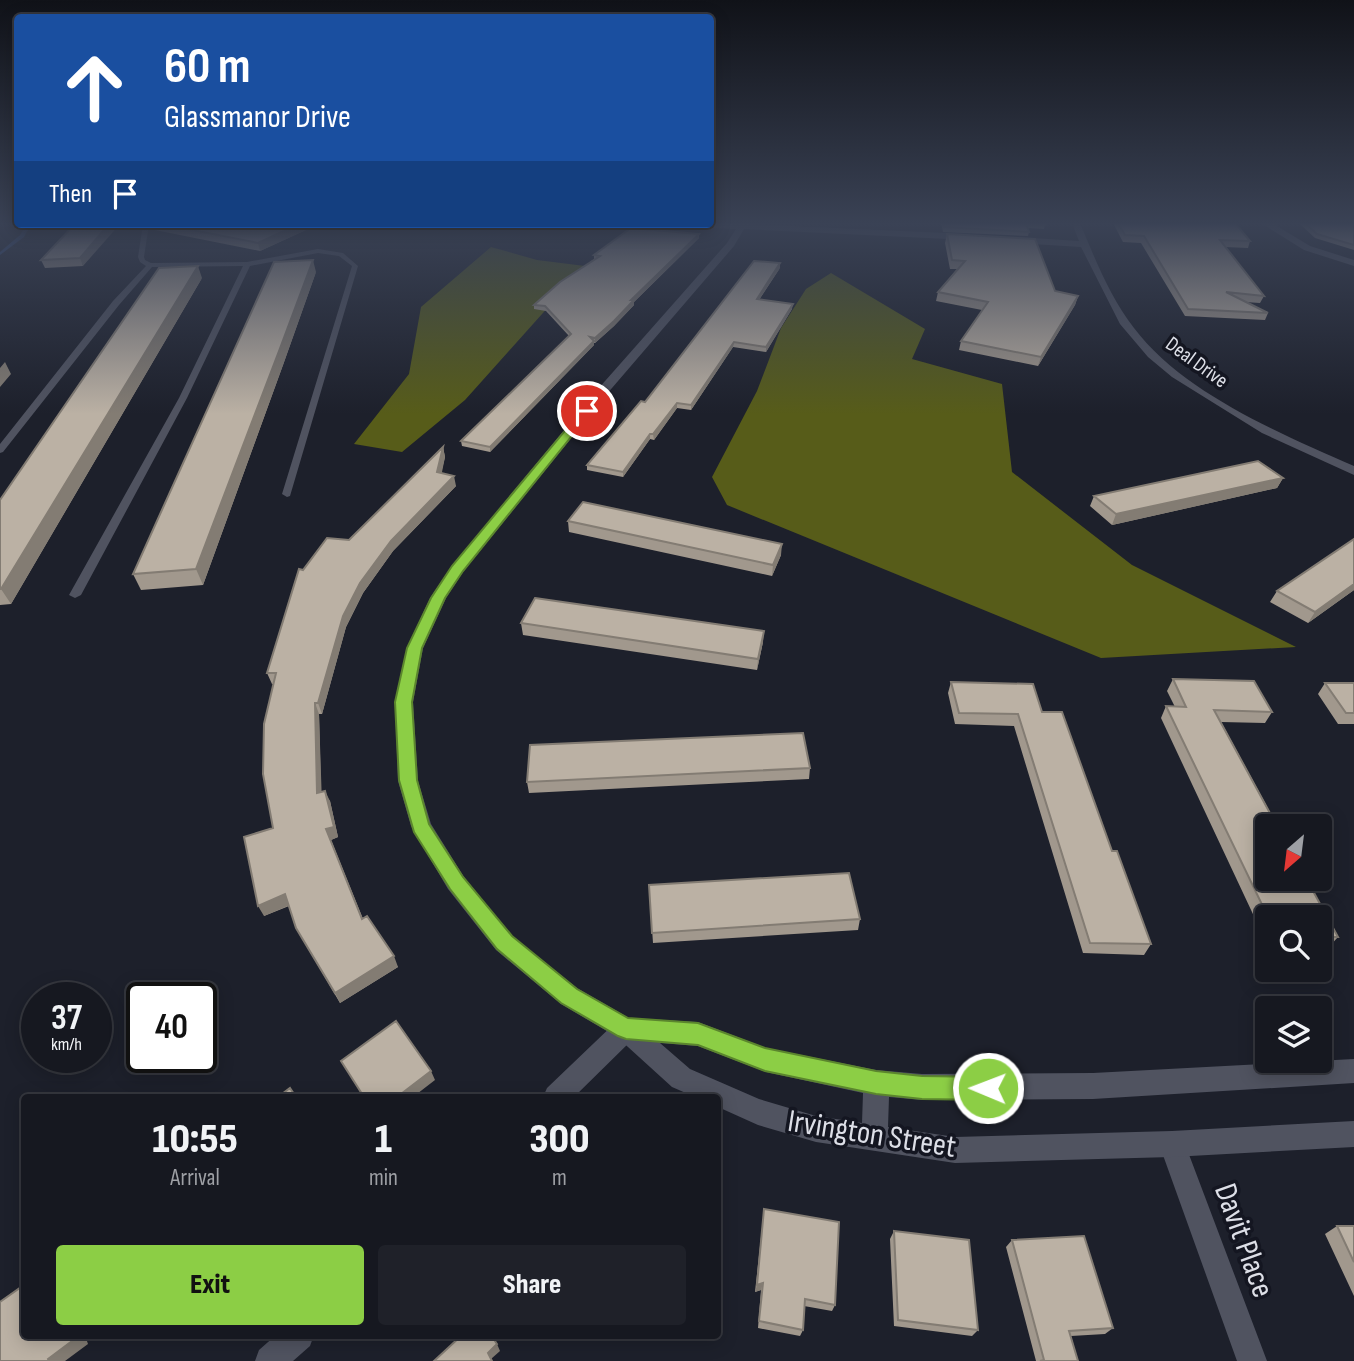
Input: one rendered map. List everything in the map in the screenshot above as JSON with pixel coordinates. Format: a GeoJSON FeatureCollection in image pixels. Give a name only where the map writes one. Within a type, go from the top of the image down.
{"type":"FeatureCollection","features":[{"type":"Feature","properties":{"kind":"street"},"geometry":{"type":"LineString","coordinates":[[559,1094],[626,1029],[569,996],[505,943],[456,883],[421,826],[408,780],[404,702],[415,648],[438,598],[457,569],[611,381],[694,287]]}},
{"type":"Feature","properties":{"kind":"street","name":"Deal Drive"},"geometry":{"type":"LineString","coordinates":[[1107,287],[1132,332],[1152,354],[1182,378],[1222,404],[1354,471]]}},
{"type":"Feature","properties":{"kind":"street","name":"Irvington Street"},"geometry":{"type":"LineString","coordinates":[[626,1029],[698,1034],[765,1060],[876,1083],[935,1088],[1080,1086],[1354,1071]]}},
{"type":"Feature","properties":{"kind":"street","name":"Irvington Street"},"geometry":{"type":"LineString","coordinates":[[626,1029],[681,1078],[717,1094]]}},
{"type":"Feature","properties":{"kind":"street"},"geometry":{"type":"LineString","coordinates":[[875,1139],[876,1083]]}},
{"type":"Feature","properties":{"kind":"street","name":"Irvington Street"},"geometry":{"type":"LineString","coordinates":[[721,1096],[758,1112],[816,1129],[955,1150],[1171,1143],[1354,1133]]}},
{"type":"Feature","properties":{"kind":"street","name":"Davit Place"},"geometry":{"type":"LineString","coordinates":[[1171,1143],[1252,1361]]}},
{"type":"Feature","properties":{"kind":"street"},"geometry":{"type":"LineString","coordinates":[[270,1361],[295,1339]]}},
{"type":"Feature","properties":{"kind":"lane"},"geometry":{"type":"LineString","coordinates":[[0,450],[131,287]]}},
{"type":"Feature","properties":{"kind":"lane"},"geometry":{"type":"LineString","coordinates":[[75,595],[183,398],[236,287]]}},
{"type":"Feature","properties":{"kind":"lane"},"geometry":{"type":"LineString","coordinates":[[287,494],[349,287]]}},
{"type":"Feature","properties":{"kind":"green space"},"geometry":{"type":"Polygon","coordinates":[[[445,287],[567,287],[465,400],[402,452],[354,444],[409,374],[421,307],[445,287]]]}},
{"type":"Feature","properties":{"kind":"green space"},"geometry":{"type":"Polygon","coordinates":[[[810,287],[854,287],[925,329],[912,359],[1002,384],[1012,472],[1132,565],[1296,647],[1101,658],[727,505],[712,477],[757,391],[781,328],[810,287]]]}},
{"type":"Feature","properties":{"kind":"building"},"geometry":{"type":"Polygon","coordinates":[[[146,287],[185,287],[1,589],[0,500],[146,287]]]}},
{"type":"Feature","properties":{"kind":"building"},"geometry":{"type":"Polygon","coordinates":[[[263,287],[303,287],[196,569],[133,574],[263,287]]]}},
{"type":"Feature","properties":{"kind":"building"},"geometry":{"type":"Polygon","coordinates":[[[555,287],[645,287],[614,321],[595,338],[590,337],[594,341],[490,447],[461,441],[571,334],[545,306],[534,305],[555,287]]]}},
{"type":"Feature","properties":{"kind":"building"},"geometry":{"type":"Polygon","coordinates":[[[734,287],[765,287],[757,299],[793,304],[766,347],[734,342],[691,405],[677,403],[653,434],[650,434],[623,472],[587,465],[641,401],[645,402],[734,287]]]}},
{"type":"Feature","properties":{"kind":"building"},"geometry":{"type":"Polygon","coordinates":[[[943,287],[1053,287],[1055,291],[1078,296],[1041,357],[961,341],[988,302],[938,292],[943,287]]]}},
{"type":"Feature","properties":{"kind":"building"},"geometry":{"type":"Polygon","coordinates":[[[1174,287],[1257,287],[1264,296],[1226,292],[1268,313],[1188,309],[1174,287]]]}},
{"type":"Feature","properties":{"kind":"building"},"geometry":{"type":"Polygon","coordinates":[[[443,447],[437,472],[454,476],[391,541],[360,583],[343,616],[318,703],[315,703],[317,793],[325,791],[334,827],[326,829],[362,919],[367,916],[394,956],[335,993],[296,928],[285,894],[258,906],[244,837],[273,828],[263,774],[264,724],[276,673],[267,673],[299,569],[303,570],[327,538],[349,540],[443,447]]]}},
{"type":"Feature","properties":{"kind":"building"},"geometry":{"type":"Polygon","coordinates":[[[1258,461],[1283,478],[1116,514],[1094,496],[1258,461]]]}},
{"type":"Feature","properties":{"kind":"building"},"geometry":{"type":"Polygon","coordinates":[[[583,502],[782,544],[773,565],[568,521],[583,502]]]}},
{"type":"Feature","properties":{"kind":"building"},"geometry":{"type":"Polygon","coordinates":[[[1354,539],[1354,584],[1315,612],[1277,591],[1354,539]]]}},
{"type":"Feature","properties":{"kind":"building"},"geometry":{"type":"Polygon","coordinates":[[[535,598],[764,631],[758,659],[521,623],[535,598]]]}},
{"type":"Feature","properties":{"kind":"building"},"geometry":{"type":"Polygon","coordinates":[[[1173,679],[1254,681],[1272,712],[1214,710],[1270,814],[1255,814],[1255,890],[1166,706],[1186,707],[1173,679]]]}},
{"type":"Feature","properties":{"kind":"building"},"geometry":{"type":"Polygon","coordinates":[[[951,682],[1033,684],[1042,712],[1062,712],[1112,851],[1117,851],[1151,944],[1090,943],[1018,714],[959,713],[951,682]]]}},
{"type":"Feature","properties":{"kind":"building"},"geometry":{"type":"Polygon","coordinates":[[[1325,683],[1354,683],[1354,713],[1346,713],[1325,683]]]}},
{"type":"Feature","properties":{"kind":"building"},"geometry":{"type":"Polygon","coordinates":[[[803,733],[810,768],[527,782],[530,745],[803,733]]]}},
{"type":"Feature","properties":{"kind":"building"},"geometry":{"type":"Polygon","coordinates":[[[849,873],[860,919],[652,933],[649,885],[849,873]]]}},
{"type":"Feature","properties":{"kind":"building"},"geometry":{"type":"Polygon","coordinates":[[[1255,891],[1313,891],[1321,905],[1262,905],[1255,891]]]}},
{"type":"Feature","properties":{"kind":"building"},"geometry":{"type":"Polygon","coordinates":[[[1332,926],[1338,937],[1332,937],[1332,926]]]}},
{"type":"Feature","properties":{"kind":"building"},"geometry":{"type":"Polygon","coordinates":[[[396,1021],[431,1071],[401,1094],[362,1094],[341,1061],[396,1021]]]}},
{"type":"Feature","properties":{"kind":"building"},"geometry":{"type":"Polygon","coordinates":[[[290,1088],[294,1094],[282,1094],[290,1088]]]}},
{"type":"Feature","properties":{"kind":"building"},"geometry":{"type":"Polygon","coordinates":[[[764,1209],[839,1222],[835,1305],[805,1299],[803,1330],[759,1321],[763,1283],[757,1285],[764,1209]]]}},
{"type":"Feature","properties":{"kind":"building"},"geometry":{"type":"Polygon","coordinates":[[[1337,1226],[1354,1226],[1354,1262],[1337,1226]]]}},
{"type":"Feature","properties":{"kind":"building"},"geometry":{"type":"Polygon","coordinates":[[[894,1231],[969,1240],[978,1330],[898,1320],[894,1231]]]}},
{"type":"Feature","properties":{"kind":"building"},"geometry":{"type":"Polygon","coordinates":[[[1084,1236],[1113,1328],[1069,1331],[1078,1361],[1040,1361],[1044,1360],[1012,1240],[1084,1236]]]}},
{"type":"Feature","properties":{"kind":"building"},"geometry":{"type":"Polygon","coordinates":[[[21,1287],[21,1339],[75,1339],[48,1359],[49,1361],[0,1361],[0,1302],[21,1287]]]}},
{"type":"Feature","properties":{"kind":"building"},"geometry":{"type":"Polygon","coordinates":[[[458,1339],[494,1339],[497,1344],[488,1353],[492,1361],[434,1361],[458,1339]]]}},
{"type":"Feature","properties":{"kind":"route"},"geometry":{"type":"LineString","coordinates":[[587,411],[457,569],[438,598],[415,648],[404,702],[408,780],[421,826],[456,883],[505,943],[569,996],[626,1029],[698,1034],[765,1060],[876,1083],[988,1088]]}}]}
